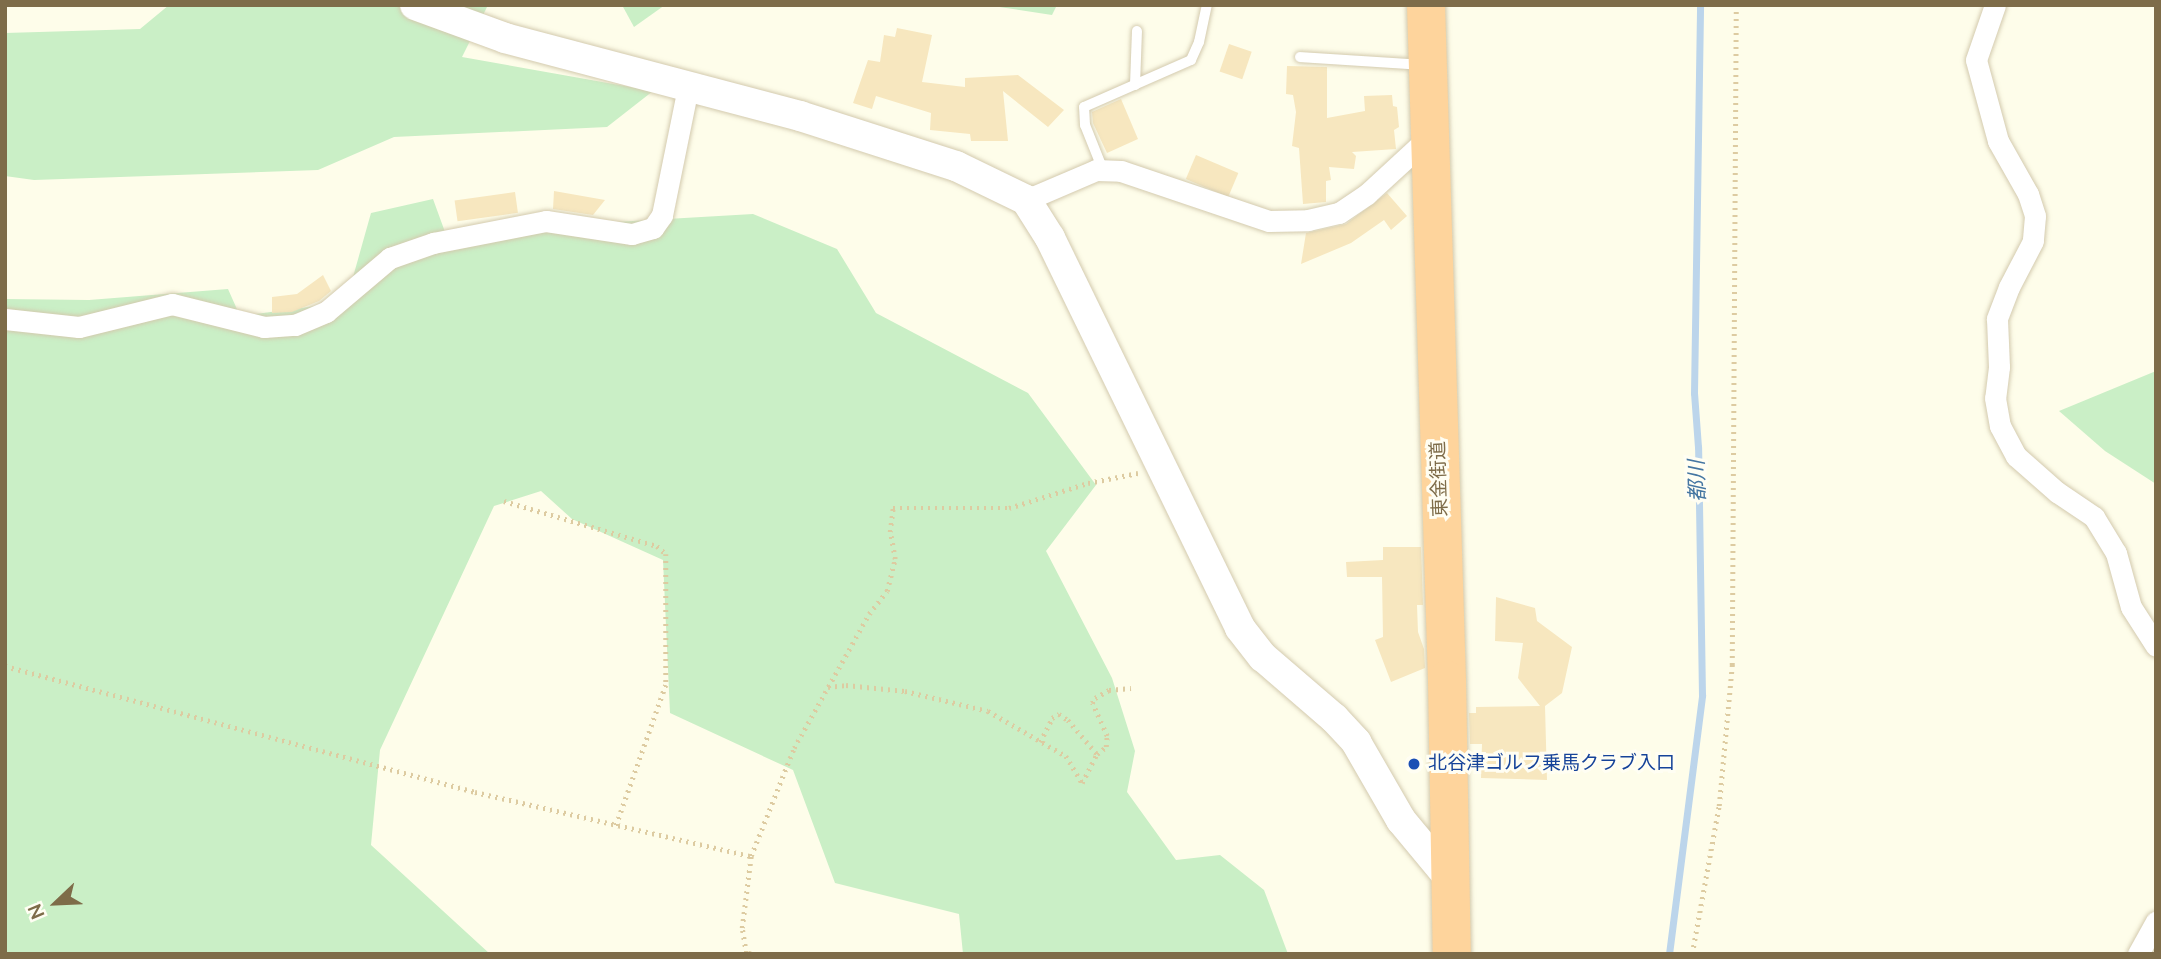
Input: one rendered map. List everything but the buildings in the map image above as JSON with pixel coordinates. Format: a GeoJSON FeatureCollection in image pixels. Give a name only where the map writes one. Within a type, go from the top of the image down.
{"type":"FeatureCollection","features":[{"type":"Feature","properties":{"kind":"highway","name":"東金街道"},"geometry":{"type":"LineString","coordinates":[[1426,5],[1425,65],[1454,954]]}},
{"type":"Feature","properties":{"kind":"street"},"geometry":{"type":"LineString","coordinates":[[415,5],[505,38],[800,116],[956,166],[1026,200],[1050,238],[1240,628],[1263,657],[1334,718],[1356,742],[1401,820],[1450,878]]}},
{"type":"Feature","properties":{"kind":"street"},"geometry":{"type":"LineString","coordinates":[[1995,5],[1976,60],[1998,141],[2028,194],[2035,216],[2033,241],[2009,287],[1997,320],[1999,367],[1995,398],[2000,426],[2016,456],[2057,492],[2094,517],[2116,553],[2131,607],[2156,646]]}},
{"type":"Feature","properties":{"kind":"street"},"geometry":{"type":"LineString","coordinates":[[5,319],[79,327],[172,304],[264,327],[295,325],[326,312],[390,258],[433,243],[547,221],[632,234],[653,228],[662,215],[688,87]]}},
{"type":"Feature","properties":{"kind":"street"},"geometry":{"type":"LineString","coordinates":[[1026,200],[1096,170],[1121,171],[1269,221],[1308,220],[1339,213],[1367,194],[1429,137]]}},
{"type":"Feature","properties":{"kind":"street"},"geometry":{"type":"LineString","coordinates":[[2138,954],[2156,922]]}},
{"type":"Feature","properties":{"kind":"lane"},"geometry":{"type":"LineString","coordinates":[[1103,170],[1085,125],[1084,107],[1191,60],[1199,42],[1207,5]]}},
{"type":"Feature","properties":{"kind":"lane"},"geometry":{"type":"LineString","coordinates":[[1135,85],[1137,31]]}},
{"type":"Feature","properties":{"kind":"lane"},"geometry":{"type":"LineString","coordinates":[[1300,57],[1425,65]]}},
{"type":"Feature","properties":{"kind":"path"},"geometry":{"type":"LineString","coordinates":[[1692,954],[1719,806],[1732,666],[1736,5]]}},
{"type":"Feature","properties":{"kind":"path"},"geometry":{"type":"LineString","coordinates":[[751,954],[746,953],[742,928],[751,856],[794,748],[869,614],[887,591],[895,559],[890,532],[893,509],[1009,508],[1159,466]]}},
{"type":"Feature","properties":{"kind":"path"},"geometry":{"type":"LineString","coordinates":[[504,500],[657,546],[666,554],[666,685],[616,826]]}},
{"type":"Feature","properties":{"kind":"path"},"geometry":{"type":"LineString","coordinates":[[5,666],[38,672],[358,761],[616,826],[751,856]]}},
{"type":"Feature","properties":{"kind":"path"},"geometry":{"type":"LineString","coordinates":[[828,687],[846,685],[905,691],[988,711],[1066,756],[1082,783],[1097,754],[1106,747],[1107,736],[1092,703],[1095,698],[1109,690],[1131,688]]}},
{"type":"Feature","properties":{"kind":"path"},"geometry":{"type":"LineString","coordinates":[[1040,742],[1052,718],[1059,714],[1068,720],[1097,754]]}},
{"type":"Feature","properties":{"kind":"green space"},"geometry":{"type":"Polygon","coordinates":[[[169,5],[488,5],[462,57],[653,91],[607,127],[394,137],[318,170],[34,180],[5,176],[5,33],[140,29],[169,5]]]}},
{"type":"Feature","properties":{"kind":"green space"},"geometry":{"type":"Polygon","coordinates":[[[622,5],[665,5],[634,27],[622,5]]]}},
{"type":"Feature","properties":{"kind":"green space"},"geometry":{"type":"Polygon","coordinates":[[[986,5],[1057,5],[1052,15],[986,5]]]}},
{"type":"Feature","properties":{"kind":"green space"},"geometry":{"type":"Polygon","coordinates":[[[433,199],[445,232],[753,214],[837,249],[876,313],[1028,393],[1096,485],[1046,551],[1112,678],[1135,751],[1127,792],[1176,860],[1220,855],[1264,890],[1288,954],[963,954],[959,914],[835,883],[793,770],[670,713],[663,560],[572,519],[541,491],[494,506],[380,750],[371,845],[490,954],[5,954],[5,299],[89,300],[228,289],[240,316],[346,302],[371,213],[433,199]]]}},
{"type":"Feature","properties":{"kind":"green space"},"geometry":{"type":"Polygon","coordinates":[[[2156,371],[2156,484],[2105,451],[2059,411],[2156,371]]]}},
{"type":"Feature","properties":{"kind":"waterway","name":"都川"},"geometry":{"type":"LineString","coordinates":[[1669,954],[1702,695],[1698,447],[1694,393],[1700,5]]}},
{"type":"Feature","properties":{"kind":"place","name":"北谷津ゴルフ乗馬クラブ入口"},"geometry":{"type":"Point","coordinates":[1414,764]}}]}
